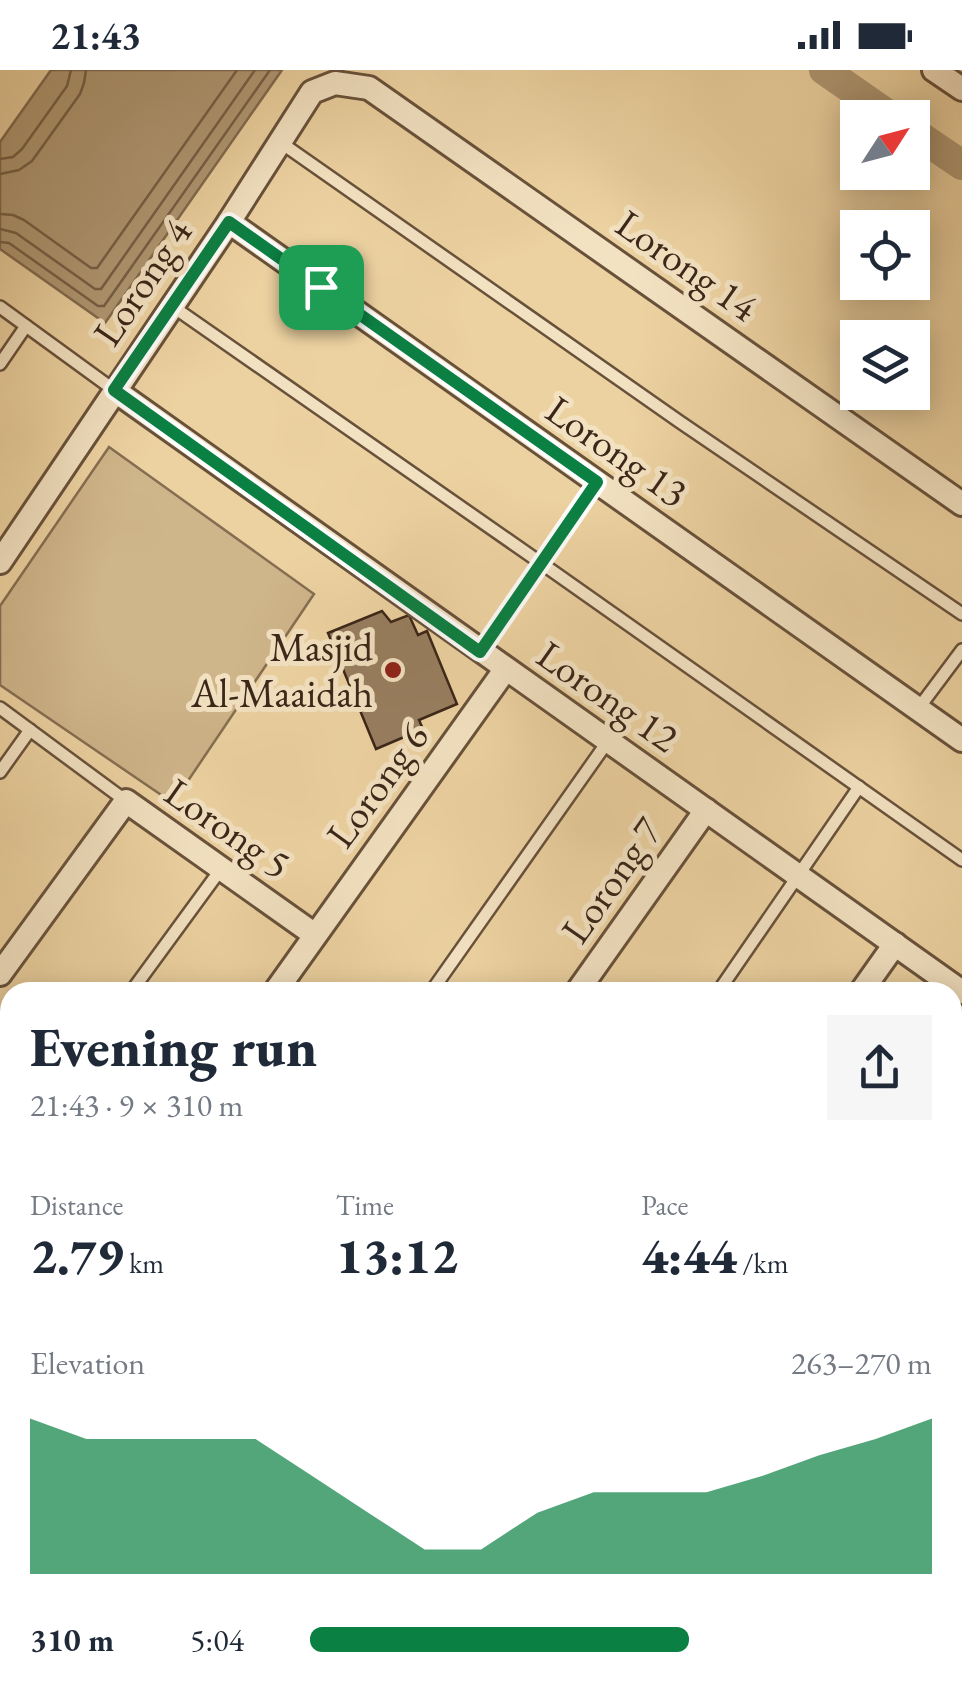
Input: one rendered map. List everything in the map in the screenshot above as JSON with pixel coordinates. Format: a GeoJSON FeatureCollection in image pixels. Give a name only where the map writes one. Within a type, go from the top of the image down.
{"type":"FeatureCollection","features":[{"type":"Feature","properties":{"kind":"street"},"geometry":{"type":"LineString","coordinates":[[934,70],[962,89]]}},
{"type":"Feature","properties":{"kind":"street","name":"Lorong 4"},"geometry":{"type":"LineString","coordinates":[[0,562],[312,92],[336,82],[369,88]]}},
{"type":"Feature","properties":{"kind":"street","name":"Lorong 14"},"geometry":{"type":"LineString","coordinates":[[369,88],[962,504]]}},
{"type":"Feature","properties":{"kind":"street","name":"Lorong 13"},"geometry":{"type":"LineString","coordinates":[[229,222],[962,740]]}},
{"type":"Feature","properties":{"kind":"street","name":"Lorong 12"},"geometry":{"type":"LineString","coordinates":[[114,390],[948,982]]}},
{"type":"Feature","properties":{"kind":"street","name":"Lorong 6"},"geometry":{"type":"LineString","coordinates":[[282,982],[506,670]]}},
{"type":"Feature","properties":{"kind":"street","name":"Lorong 5"},"geometry":{"type":"LineString","coordinates":[[0,974],[126,801],[315,935]]}},
{"type":"Feature","properties":{"kind":"street","name":"Lorong 7"},"geometry":{"type":"LineString","coordinates":[[583,982],[706,810]]}},
{"type":"Feature","properties":{"kind":"street"},"geometry":{"type":"LineString","coordinates":[[867,982],[895,944]]}},
{"type":"Feature","properties":{"kind":"lane"},"geometry":{"type":"LineString","coordinates":[[280,142],[962,614]]}},
{"type":"Feature","properties":{"kind":"lane"},"geometry":{"type":"LineString","coordinates":[[172,306],[962,860]]}},
{"type":"Feature","properties":{"kind":"lane"},"geometry":{"type":"LineString","coordinates":[[0,307],[114,390]]}},
{"type":"Feature","properties":{"kind":"lane"},"geometry":{"type":"LineString","coordinates":[[0,364],[26,326]]}},
{"type":"Feature","properties":{"kind":"lane"},"geometry":{"type":"LineString","coordinates":[[480,652],[597,482]]}},
{"type":"Feature","properties":{"kind":"lane"},"geometry":{"type":"LineString","coordinates":[[918,709],[962,650]]}},
{"type":"Feature","properties":{"kind":"lane"},"geometry":{"type":"LineString","coordinates":[[0,708],[126,801]]}},
{"type":"Feature","properties":{"kind":"lane"},"geometry":{"type":"LineString","coordinates":[[0,772],[30,730]]}},
{"type":"Feature","properties":{"kind":"lane"},"geometry":{"type":"LineString","coordinates":[[438,982],[608,741]]}},
{"type":"Feature","properties":{"kind":"lane"},"geometry":{"type":"LineString","coordinates":[[725,982],[859,787]]}},
{"type":"Feature","properties":{"kind":"lane"},"geometry":{"type":"LineString","coordinates":[[138,982],[222,869]]}},
{"type":"Feature","properties":{"kind":"shaded area"},"geometry":{"type":"Polygon","coordinates":[[[109,447],[314,594],[173,803],[0,685],[0,606],[109,447]]]}},
{"type":"Feature","properties":{"kind":"water"},"geometry":{"type":"Polygon","coordinates":[[[51,70],[282,70],[105,323],[0,249],[0,142],[51,70]]]}},
{"type":"Feature","properties":{"kind":"building","name":"Masjid Al-Maaidah"},"geometry":{"type":"Polygon","coordinates":[[[382,611],[391,622],[409,615],[418,635],[427,631],[457,704],[419,720],[423,729],[376,749],[328,633],[382,611]]]}},
{"type":"Feature","properties":{"kind":"waterway"},"geometry":{"type":"LineString","coordinates":[[824,70],[867,100]]}},
{"type":"Feature","properties":{"kind":"waterway"},"geometry":{"type":"LineString","coordinates":[[930,143],[962,165]]}},
{"type":"Feature","properties":{"kind":"place","name":"Masjid Al-Maaidah"},"geometry":{"type":"Point","coordinates":[393,670]}},
{"type":"Feature","properties":{"kind":"route"},"geometry":{"type":"LineString","coordinates":[[229,222],[321,287],[597,482],[480,652],[114,390],[229,222]]}}]}
